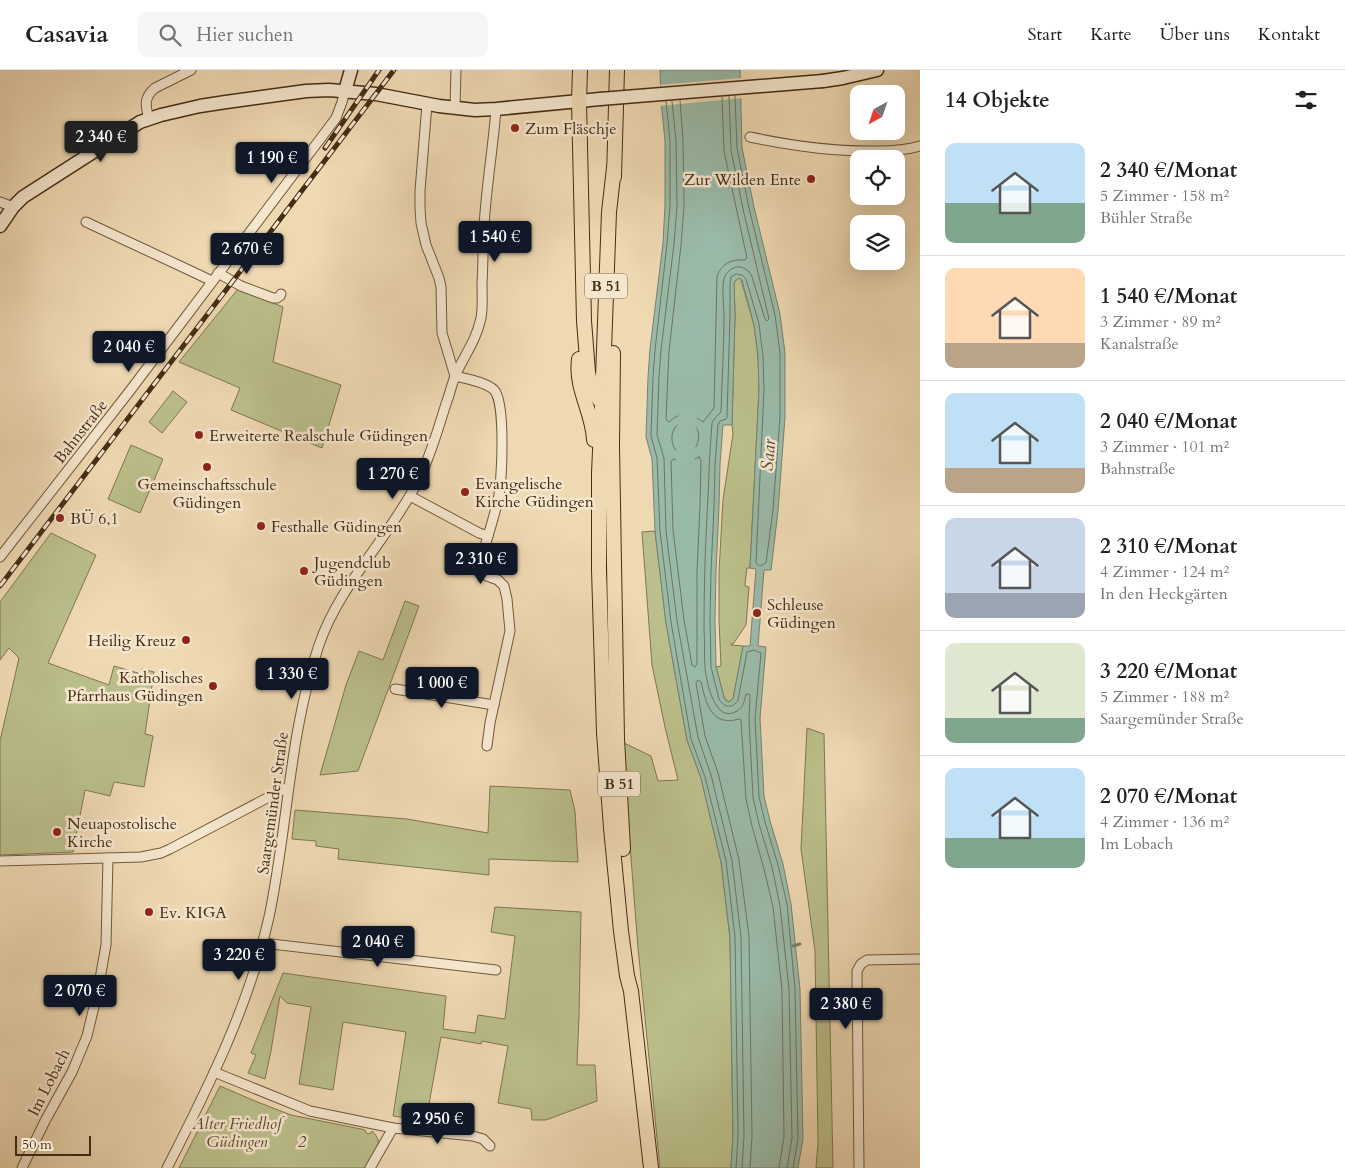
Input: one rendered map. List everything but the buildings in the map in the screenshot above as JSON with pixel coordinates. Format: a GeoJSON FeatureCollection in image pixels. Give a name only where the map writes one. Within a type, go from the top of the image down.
{"type":"FeatureCollection","features":[{"type":"Feature","properties":{"kind":"main road"},"geometry":{"type":"LineString","coordinates":[[344,91],[351,70]]}},
{"type":"Feature","properties":{"kind":"main road"},"geometry":{"type":"LineString","coordinates":[[580,70],[584,321],[588,372],[591,386],[607,411],[612,446]]}},
{"type":"Feature","properties":{"kind":"main road","name":"B 51"},"geometry":{"type":"LineString","coordinates":[[617,70],[614,168],[612,446],[617,739],[633,975],[631,991]]}},
{"type":"Feature","properties":{"kind":"main road"},"geometry":{"type":"LineString","coordinates":[[0,226],[13,207],[23,197],[130,128],[149,119],[200,106],[306,91],[344,91],[376,94],[455,108],[496,109],[823,81],[877,70]]}},
{"type":"Feature","properties":{"kind":"main road","name":"B 51"},"geometry":{"type":"LineString","coordinates":[[614,168],[609,212],[598,473],[604,732],[621,931],[631,991],[651,1168]]}},
{"type":"Feature","properties":{"kind":"main road"},"geometry":{"type":"LineString","coordinates":[[584,321],[579,364],[580,384],[592,423],[594,456],[598,473]]}},
{"type":"Feature","properties":{"kind":"street"},"geometry":{"type":"LineString","coordinates":[[149,119],[145,107],[147,96],[155,88],[191,70]]}},
{"type":"Feature","properties":{"kind":"street"},"geometry":{"type":"LineString","coordinates":[[455,108],[456,70]]}},
{"type":"Feature","properties":{"kind":"street","name":"Bahnstraße"},"geometry":{"type":"LineString","coordinates":[[0,556],[129,392],[336,118],[344,91]]}},
{"type":"Feature","properties":{"kind":"street"},"geometry":{"type":"LineString","coordinates":[[427,104],[420,208],[426,245],[441,287],[442,333],[455,376],[488,386],[496,391],[499,398],[502,442],[501,482],[480,563],[480,570],[487,576],[498,580],[504,586],[510,631],[490,723],[487,746]]}},
{"type":"Feature","properties":{"kind":"street","name":"Saargemünder Straße"},"geometry":{"type":"LineString","coordinates":[[167,1168],[214,1072],[235,1024],[263,942],[278,873],[294,744],[318,648],[340,600],[374,551],[420,478],[455,376],[476,336],[481,317],[484,224],[496,109]]}},
{"type":"Feature","properties":{"kind":"street"},"geometry":{"type":"LineString","coordinates":[[750,137],[803,147],[834,150],[884,151],[910,149],[920,146]]}},
{"type":"Feature","properties":{"kind":"street"},"geometry":{"type":"LineString","coordinates":[[0,202],[13,207]]}},
{"type":"Feature","properties":{"kind":"street"},"geometry":{"type":"LineString","coordinates":[[86,222],[212,282]]}},
{"type":"Feature","properties":{"kind":"street"},"geometry":{"type":"LineString","coordinates":[[218,274],[241,286],[273,298],[277,298],[281,294]]}},
{"type":"Feature","properties":{"kind":"street"},"geometry":{"type":"LineString","coordinates":[[410,496],[488,536]]}},
{"type":"Feature","properties":{"kind":"street"},"geometry":{"type":"LineString","coordinates":[[395,689],[494,705]]}},
{"type":"Feature","properties":{"kind":"street"},"geometry":{"type":"LineString","coordinates":[[0,861],[141,857],[161,853],[288,787]]}},
{"type":"Feature","properties":{"kind":"street","name":"Im Lobach"},"geometry":{"type":"LineString","coordinates":[[22,1168],[72,1072],[87,1036],[106,945],[108,858]]}},
{"type":"Feature","properties":{"kind":"street"},"geometry":{"type":"LineString","coordinates":[[263,942],[496,970]]}},
{"type":"Feature","properties":{"kind":"street"},"geometry":{"type":"LineString","coordinates":[[859,1168],[857,971],[861,964],[868,960],[920,959]]}},
{"type":"Feature","properties":{"kind":"street"},"geometry":{"type":"LineString","coordinates":[[214,1072],[310,1111],[393,1128],[473,1136],[482,1139],[490,1146]]}},
{"type":"Feature","properties":{"kind":"street"},"geometry":{"type":"LineString","coordinates":[[370,1168],[393,1128]]}},
{"type":"Feature","properties":{"kind":"green space"},"geometry":{"type":"Polygon","coordinates":[[[739,278],[754,325],[758,356],[759,390],[750,568],[747,568],[745,584],[745,586],[749,587],[746,625],[733,644],[731,644],[743,646],[733,699],[728,702],[724,697],[716,667],[721,666],[719,572],[723,500],[733,434],[734,283],[739,278]]]}},
{"type":"Feature","properties":{"kind":"green space"},"geometry":{"type":"Polygon","coordinates":[[[238,289],[283,307],[273,362],[341,385],[322,448],[231,410],[240,388],[179,362],[238,289]]]}},
{"type":"Feature","properties":{"kind":"green space"},"geometry":{"type":"Polygon","coordinates":[[[173,391],[187,402],[162,433],[149,422],[173,391]]]}},
{"type":"Feature","properties":{"kind":"green space"},"geometry":{"type":"Polygon","coordinates":[[[131,445],[163,459],[140,513],[108,499],[131,445]]]}},
{"type":"Feature","properties":{"kind":"green space"},"geometry":{"type":"Polygon","coordinates":[[[655,531],[666,623],[687,740],[701,778],[721,862],[730,938],[733,1137],[731,1168],[660,1168],[638,948],[622,742],[651,756],[658,781],[678,780],[652,665],[642,532],[655,531]]]}},
{"type":"Feature","properties":{"kind":"green space"},"geometry":{"type":"Polygon","coordinates":[[[51,533],[96,555],[48,663],[109,685],[114,666],[141,674],[142,669],[154,672],[145,734],[153,736],[144,787],[114,782],[110,796],[85,790],[73,852],[0,855],[0,741],[19,658],[9,648],[0,660],[0,602],[51,533]]]}},
{"type":"Feature","properties":{"kind":"green space"},"geometry":{"type":"Polygon","coordinates":[[[405,601],[419,606],[358,771],[320,775],[346,685],[359,651],[383,660],[405,601]]]}},
{"type":"Feature","properties":{"kind":"green space"},"geometry":{"type":"Polygon","coordinates":[[[807,728],[824,734],[833,1168],[816,1168],[818,1143],[815,951],[801,849],[807,728]]]}},
{"type":"Feature","properties":{"kind":"green space"},"geometry":{"type":"Polygon","coordinates":[[[490,786],[570,790],[575,811],[578,862],[489,859],[489,875],[338,859],[339,849],[316,846],[316,841],[292,839],[295,810],[407,819],[488,833],[490,786]]]}},
{"type":"Feature","properties":{"kind":"green space"},"geometry":{"type":"Polygon","coordinates":[[[495,907],[581,912],[577,1065],[595,1065],[597,1101],[546,1120],[532,1120],[531,1109],[498,1103],[508,1046],[482,1041],[481,1044],[441,1037],[426,1121],[393,1116],[406,1032],[343,1022],[333,1090],[299,1084],[311,1007],[287,1003],[280,996],[265,1079],[248,1073],[256,1055],[251,1053],[283,973],[446,996],[443,1029],[475,1033],[478,1015],[505,1019],[515,936],[491,932],[495,907]]]}},
{"type":"Feature","properties":{"kind":"green space","name":"Alter Friedhof Güdingen"},"geometry":{"type":"Polygon","coordinates":[[[220,1086],[291,1115],[361,1129],[370,1134],[372,1131],[378,1140],[377,1150],[367,1168],[179,1168],[220,1086]]]}},
{"type":"Feature","properties":{"kind":"water","name":"Saar"},"geometry":{"type":"Polygon","coordinates":[[[660,70],[740,70],[742,148],[780,314],[785,353],[785,417],[778,511],[771,570],[764,570],[758,646],[766,647],[760,718],[764,796],[783,864],[791,904],[800,989],[803,1139],[798,1168],[731,1168],[733,1137],[730,937],[721,862],[701,778],[687,740],[666,623],[655,531],[652,459],[646,437],[650,349],[663,243],[665,205],[665,141],[660,70]],[[739,278],[734,283],[732,425],[723,425],[716,572],[716,667],[725,700],[729,702],[733,699],[743,646],[750,646],[756,569],[750,568],[759,390],[758,356],[754,325],[742,280],[739,278]]]}},
{"type":"Feature","properties":{"kind":"pier"},"geometry":{"type":"Polygon","coordinates":[[[742,78],[743,98],[659,106],[658,85],[742,78]]]}},
{"type":"Feature","properties":{"kind":"waterway"},"geometry":{"type":"LineString","coordinates":[[685,468],[688,408]]}},
{"type":"Feature","properties":{"kind":"waterway"},"geometry":{"type":"LineString","coordinates":[[793,946],[800,944]]}},
{"type":"Feature","properties":{"kind":"railway"},"geometry":{"type":"LineString","coordinates":[[325,148],[379,70]]}},
{"type":"Feature","properties":{"kind":"railway"},"geometry":{"type":"LineString","coordinates":[[0,586],[394,70]]}},
{"type":"Feature","properties":{"kind":"place","name":"Zum Fläschje"},"geometry":{"type":"Point","coordinates":[515,128]}},
{"type":"Feature","properties":{"kind":"place","name":"Zur Wilden Ente"},"geometry":{"type":"Point","coordinates":[811,179]}},
{"type":"Feature","properties":{"kind":"place","name":"Erweiterte Realschule Güdingen"},"geometry":{"type":"Point","coordinates":[199,435]}},
{"type":"Feature","properties":{"kind":"place","name":"Gemeinschaftsschule Güdingen"},"geometry":{"type":"Point","coordinates":[207,467]}},
{"type":"Feature","properties":{"kind":"place","name":"Evangelische Kirche Güdingen"},"geometry":{"type":"Point","coordinates":[465,492]}},
{"type":"Feature","properties":{"kind":"place","name":"BÜ 6,1"},"geometry":{"type":"Point","coordinates":[60,518]}},
{"type":"Feature","properties":{"kind":"place","name":"Festhalle Güdingen"},"geometry":{"type":"Point","coordinates":[261,526]}},
{"type":"Feature","properties":{"kind":"place","name":"Jugendclub Güdingen"},"geometry":{"type":"Point","coordinates":[304,571]}},
{"type":"Feature","properties":{"kind":"place","name":"Schleuse Güdingen"},"geometry":{"type":"Point","coordinates":[757,613]}},
{"type":"Feature","properties":{"kind":"place","name":"Heilig Kreuz"},"geometry":{"type":"Point","coordinates":[186,640]}},
{"type":"Feature","properties":{"kind":"place","name":"Katholisches Pfarrhaus Güdingen"},"geometry":{"type":"Point","coordinates":[213,686]}},
{"type":"Feature","properties":{"kind":"place","name":"Neuapostolische Kirche"},"geometry":{"type":"Point","coordinates":[57,832]}},
{"type":"Feature","properties":{"kind":"place","name":"Ev. KIGA"},"geometry":{"type":"Point","coordinates":[149,912]}},
{"type":"Feature","properties":{"kind":"park label","name":"2"},"geometry":{"type":"Point","coordinates":[302,1141]}}]}
